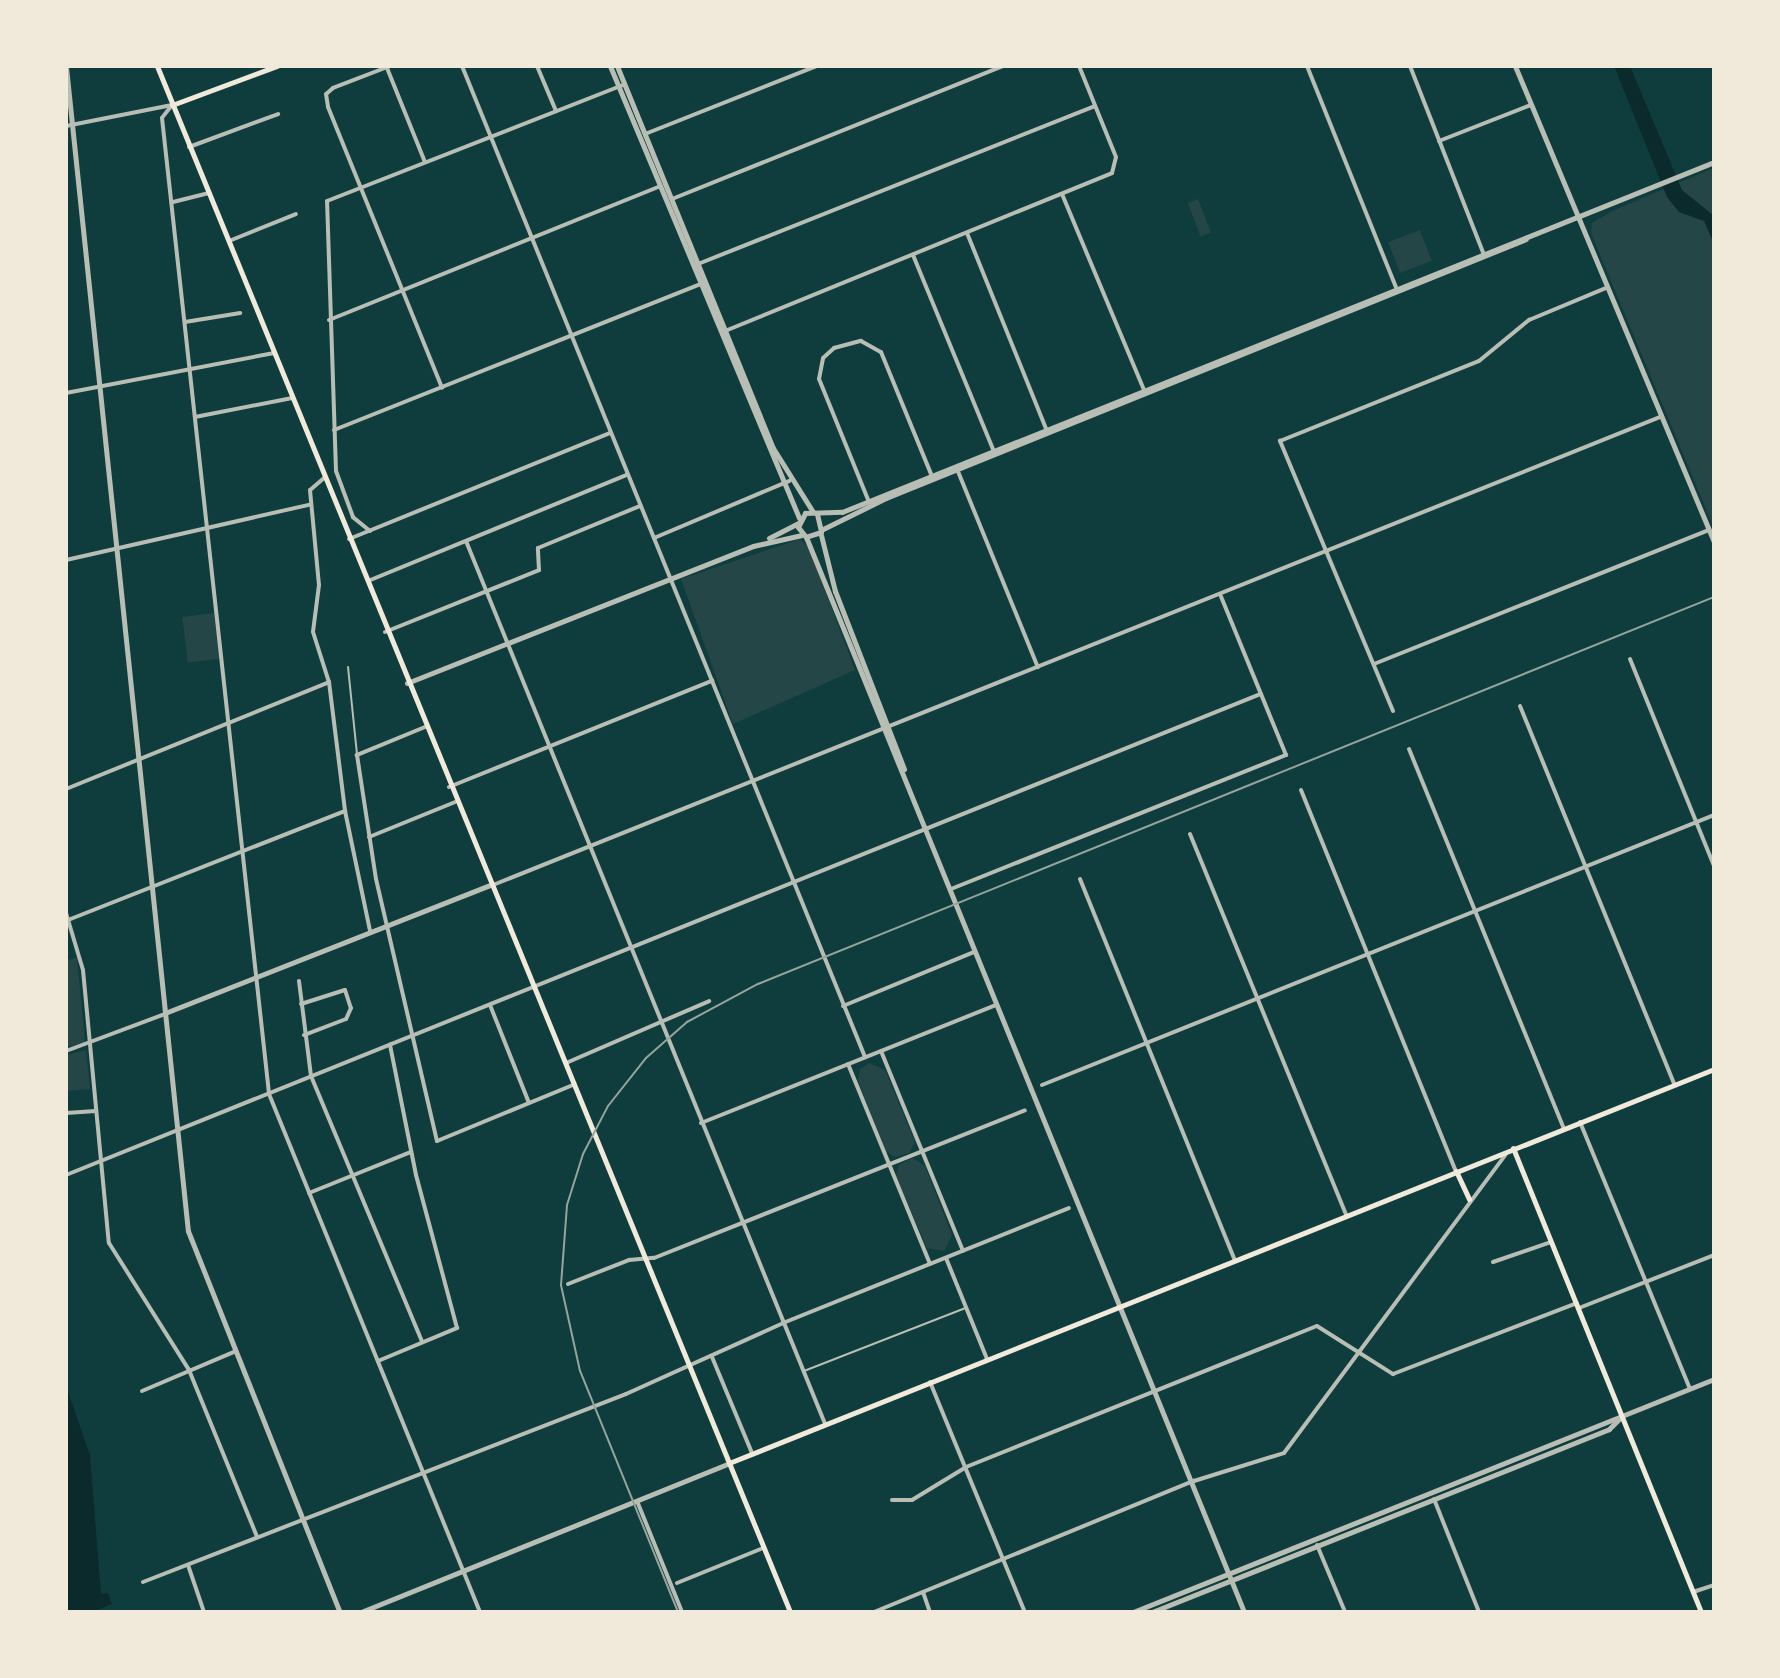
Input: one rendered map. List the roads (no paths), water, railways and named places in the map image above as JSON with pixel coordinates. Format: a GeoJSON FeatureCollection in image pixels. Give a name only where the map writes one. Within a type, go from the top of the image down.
{"type":"FeatureCollection","features":[{"type":"Feature","properties":{"kind":"main road"},"geometry":{"type":"LineString","coordinates":[[157,66],[385,632],[790,1612]]}},
{"type":"Feature","properties":{"kind":"main road"},"geometry":{"type":"LineString","coordinates":[[240,78],[265,66]]}},
{"type":"Feature","properties":{"kind":"main road"},"geometry":{"type":"LineString","coordinates":[[172,105],[277,66]]}},
{"type":"Feature","properties":{"kind":"main road"},"geometry":{"type":"LineString","coordinates":[[729,1463],[1714,1069]]}},
{"type":"Feature","properties":{"kind":"main road"},"geometry":{"type":"LineString","coordinates":[[1513,1148],[1701,1612]]}},
{"type":"Feature","properties":{"kind":"main road"},"geometry":{"type":"LineString","coordinates":[[1456,1171],[1469,1199]]}},
{"type":"Feature","properties":{"kind":"street"},"geometry":{"type":"LineString","coordinates":[[462,66],[865,1057]]}},
{"type":"Feature","properties":{"kind":"street"},"geometry":{"type":"LineString","coordinates":[[537,66],[556,111]]}},
{"type":"Feature","properties":{"kind":"street"},"geometry":{"type":"LineString","coordinates":[[642,135],[817,66]]}},
{"type":"Feature","properties":{"kind":"street"},"geometry":{"type":"LineString","coordinates":[[668,200],[1003,66]]}},
{"type":"Feature","properties":{"kind":"street"},"geometry":{"type":"LineString","coordinates":[[722,332],[1062,194],[1116,167],[1079,66]]}},
{"type":"Feature","properties":{"kind":"street"},"geometry":{"type":"LineString","coordinates":[[1307,66],[1397,290]]}},
{"type":"Feature","properties":{"kind":"street"},"geometry":{"type":"LineString","coordinates":[[1410,66],[1484,255]]}},
{"type":"Feature","properties":{"kind":"street"},"geometry":{"type":"LineString","coordinates":[[1515,66],[1714,542]]}},
{"type":"Feature","properties":{"kind":"street"},"geometry":{"type":"LineString","coordinates":[[66,67],[69,126],[191,1244],[340,1612]]}},
{"type":"Feature","properties":{"kind":"street"},"geometry":{"type":"LineString","coordinates":[[425,162],[388,67],[326,94],[360,188],[442,388]]}},
{"type":"Feature","properties":{"kind":"street"},"geometry":{"type":"LineString","coordinates":[[617,68],[662,186],[786,483],[804,536],[886,728],[1194,1481],[1244,1612]]}},
{"type":"Feature","properties":{"kind":"street"},"geometry":{"type":"LineString","coordinates":[[370,531],[353,517],[339,482],[329,320],[327,201],[622,85]]}},
{"type":"Feature","properties":{"kind":"street"},"geometry":{"type":"LineString","coordinates":[[69,126],[172,105]]}},
{"type":"Feature","properties":{"kind":"street"},"geometry":{"type":"LineString","coordinates":[[172,105],[162,118],[245,850],[269,1094],[480,1612]]}},
{"type":"Feature","properties":{"kind":"street"},"geometry":{"type":"LineString","coordinates":[[1439,141],[1531,105]]}},
{"type":"Feature","properties":{"kind":"street"},"geometry":{"type":"LineString","coordinates":[[695,265],[1095,106]]}},
{"type":"Feature","properties":{"kind":"street"},"geometry":{"type":"LineString","coordinates":[[189,147],[278,114]]}},
{"type":"Feature","properties":{"kind":"street"},"geometry":{"type":"LineString","coordinates":[[407,683],[753,546],[816,513],[833,515],[869,502],[1714,162]]}},
{"type":"Feature","properties":{"kind":"street"},"geometry":{"type":"LineString","coordinates":[[329,320],[662,186]]}},
{"type":"Feature","properties":{"kind":"street"},"geometry":{"type":"LineString","coordinates":[[173,202],[208,193]]}},
{"type":"Feature","properties":{"kind":"street"},"geometry":{"type":"LineString","coordinates":[[1062,194],[1145,392]]}},
{"type":"Feature","properties":{"kind":"street"},"geometry":{"type":"LineString","coordinates":[[229,241],[296,214]]}},
{"type":"Feature","properties":{"kind":"street"},"geometry":{"type":"LineString","coordinates":[[967,233],[1047,431]]}},
{"type":"Feature","properties":{"kind":"street"},"geometry":{"type":"LineString","coordinates":[[913,255],[994,452]]}},
{"type":"Feature","properties":{"kind":"street"},"geometry":{"type":"LineString","coordinates":[[334,430],[702,283]]}},
{"type":"Feature","properties":{"kind":"street"},"geometry":{"type":"LineString","coordinates":[[1393,711],[1280,441],[1479,361],[1529,320],[1606,288]]}},
{"type":"Feature","properties":{"kind":"street"},"geometry":{"type":"LineString","coordinates":[[185,322],[240,313]]}},
{"type":"Feature","properties":{"kind":"street"},"geometry":{"type":"LineString","coordinates":[[869,502],[819,379],[823,358],[840,346],[861,341],[881,352],[931,474]]}},
{"type":"Feature","properties":{"kind":"street"},"geometry":{"type":"LineString","coordinates":[[66,393],[274,353]]}},
{"type":"Feature","properties":{"kind":"street"},"geometry":{"type":"LineString","coordinates":[[195,417],[292,398]]}},
{"type":"Feature","properties":{"kind":"street"},"geometry":{"type":"LineString","coordinates":[[66,1051],[89,1045],[256,976],[590,847],[1660,417]]}},
{"type":"Feature","properties":{"kind":"street"},"geometry":{"type":"LineString","coordinates":[[349,539],[610,432]]}},
{"type":"Feature","properties":{"kind":"street"},"geometry":{"type":"LineString","coordinates":[[753,546],[822,531],[869,502],[931,474],[956,467]]}},
{"type":"Feature","properties":{"kind":"street"},"geometry":{"type":"LineString","coordinates":[[956,467],[1038,667]]}},
{"type":"Feature","properties":{"kind":"street"},"geometry":{"type":"LineString","coordinates":[[366,582],[627,475]]}},
{"type":"Feature","properties":{"kind":"street"},"geometry":{"type":"LineString","coordinates":[[324,478],[312,484],[310,504],[319,585],[313,632],[329,682],[345,811],[370,931]]}},
{"type":"Feature","properties":{"kind":"street"},"geometry":{"type":"LineString","coordinates":[[786,483],[816,513],[835,591],[886,728]]}},
{"type":"Feature","properties":{"kind":"street"},"geometry":{"type":"LineString","coordinates":[[654,538],[786,483]]}},
{"type":"Feature","properties":{"kind":"street"},"geometry":{"type":"LineString","coordinates":[[66,560],[310,504]]}},
{"type":"Feature","properties":{"kind":"street"},"geometry":{"type":"LineString","coordinates":[[385,632],[539,570],[538,548],[640,506]]}},
{"type":"Feature","properties":{"kind":"street"},"geometry":{"type":"LineString","coordinates":[[1374,664],[1709,530]]}},
{"type":"Feature","properties":{"kind":"street"},"geometry":{"type":"LineString","coordinates":[[466,541],[825,1424]]}},
{"type":"Feature","properties":{"kind":"street"},"geometry":{"type":"LineString","coordinates":[[951,889],[1286,755],[1220,594]]}},
{"type":"Feature","properties":{"kind":"street"},"geometry":{"type":"LineString","coordinates":[[1630,659],[1714,866]]}},
{"type":"Feature","properties":{"kind":"street"},"geometry":{"type":"LineString","coordinates":[[449,787],[712,681]]}},
{"type":"Feature","properties":{"kind":"street"},"geometry":{"type":"LineString","coordinates":[[66,789],[329,682]]}},
{"type":"Feature","properties":{"kind":"street"},"geometry":{"type":"LineString","coordinates":[[66,1175],[1261,694]]}},
{"type":"Feature","properties":{"kind":"street"},"geometry":{"type":"LineString","coordinates":[[1520,706],[1675,1085]]}},
{"type":"Feature","properties":{"kind":"street"},"geometry":{"type":"LineString","coordinates":[[425,727],[357,755],[369,837],[387,925],[437,1141],[573,1085]]}},
{"type":"Feature","properties":{"kind":"street"},"geometry":{"type":"LineString","coordinates":[[1409,749],[1564,1128]]}},
{"type":"Feature","properties":{"kind":"street"},"geometry":{"type":"LineString","coordinates":[[1301,790],[1456,1171]]}},
{"type":"Feature","properties":{"kind":"street"},"geometry":{"type":"LineString","coordinates":[[369,837],[455,802]]}},
{"type":"Feature","properties":{"kind":"street"},"geometry":{"type":"LineString","coordinates":[[68,920],[345,811]]}},
{"type":"Feature","properties":{"kind":"street"},"geometry":{"type":"LineString","coordinates":[[1042,1085],[1714,815]]}},
{"type":"Feature","properties":{"kind":"street"},"geometry":{"type":"LineString","coordinates":[[1190,834],[1346,1215]]}},
{"type":"Feature","properties":{"kind":"street"},"geometry":{"type":"LineString","coordinates":[[1080,879],[1235,1260]]}},
{"type":"Feature","properties":{"kind":"street"},"geometry":{"type":"LineString","coordinates":[[66,913],[81,957],[111,1249],[189,1370],[257,1537]]}},
{"type":"Feature","properties":{"kind":"street"},"geometry":{"type":"LineString","coordinates":[[843,1006],[976,952]]}},
{"type":"Feature","properties":{"kind":"street"},"geometry":{"type":"LineString","coordinates":[[299,981],[311,1076],[422,1342]]}},
{"type":"Feature","properties":{"kind":"street"},"geometry":{"type":"LineString","coordinates":[[301,1004],[345,990],[351,1008],[346,1019],[304,1035]]}},
{"type":"Feature","properties":{"kind":"street"},"geometry":{"type":"LineString","coordinates":[[564,1064],[709,1001]]}},
{"type":"Feature","properties":{"kind":"street"},"geometry":{"type":"LineString","coordinates":[[490,1005],[529,1103]]}},
{"type":"Feature","properties":{"kind":"street"},"geometry":{"type":"LineString","coordinates":[[701,1123],[998,1005]]}},
{"type":"Feature","properties":{"kind":"street"},"geometry":{"type":"LineString","coordinates":[[377,1361],[457,1328],[411,1152],[390,1045]]}},
{"type":"Feature","properties":{"kind":"street"},"geometry":{"type":"LineString","coordinates":[[881,1051],[963,1251]]}},
{"type":"Feature","properties":{"kind":"street"},"geometry":{"type":"LineString","coordinates":[[848,1064],[930,1264]]}},
{"type":"Feature","properties":{"kind":"street"},"geometry":{"type":"LineString","coordinates":[[568,1284],[743,1223],[1025,1110]]}},
{"type":"Feature","properties":{"kind":"street"},"geometry":{"type":"LineString","coordinates":[[66,1113],[96,1111]]}},
{"type":"Feature","properties":{"kind":"street"},"geometry":{"type":"LineString","coordinates":[[1580,1122],[1690,1389]]}},
{"type":"Feature","properties":{"kind":"street"},"geometry":{"type":"LineString","coordinates":[[874,1612],[1194,1481],[1284,1453],[1469,1199],[1513,1148]]}},
{"type":"Feature","properties":{"kind":"street"},"geometry":{"type":"LineString","coordinates":[[309,1193],[411,1152]]}},
{"type":"Feature","properties":{"kind":"street"},"geometry":{"type":"LineString","coordinates":[[143,1582],[689,1368],[783,1323],[1069,1208]]}},
{"type":"Feature","properties":{"kind":"street"},"geometry":{"type":"LineString","coordinates":[[1493,1262],[1551,1242]]}},
{"type":"Feature","properties":{"kind":"street"},"geometry":{"type":"LineString","coordinates":[[892,1500],[912,1500],[966,1467],[1317,1326],[1397,1374],[1714,1255]]}},
{"type":"Feature","properties":{"kind":"street"},"geometry":{"type":"LineString","coordinates":[[946,1258],[987,1359]]}},
{"type":"Feature","properties":{"kind":"street"},"geometry":{"type":"LineString","coordinates":[[142,1391],[234,1352]]}},
{"type":"Feature","properties":{"kind":"street"},"geometry":{"type":"LineString","coordinates":[[712,1357],[752,1453]]}},
{"type":"Feature","properties":{"kind":"street"},"geometry":{"type":"LineString","coordinates":[[1152,1612],[1714,1379]]}},
{"type":"Feature","properties":{"kind":"street"},"geometry":{"type":"LineString","coordinates":[[930,1382],[1025,1612]]}},
{"type":"Feature","properties":{"kind":"street"},"geometry":{"type":"LineString","coordinates":[[1133,1612],[1609,1429],[1622,1416]]}},
{"type":"Feature","properties":{"kind":"street"},"geometry":{"type":"LineString","coordinates":[[361,1612],[729,1463]]}},
{"type":"Feature","properties":{"kind":"street"},"geometry":{"type":"LineString","coordinates":[[1433,1496],[1479,1612]]}},
{"type":"Feature","properties":{"kind":"street"},"geometry":{"type":"LineString","coordinates":[[637,1501],[682,1612]]}},
{"type":"Feature","properties":{"kind":"street"},"geometry":{"type":"LineString","coordinates":[[1317,1545],[1345,1612]]}},
{"type":"Feature","properties":{"kind":"street"},"geometry":{"type":"LineString","coordinates":[[677,1583],[763,1548]]}},
{"type":"Feature","properties":{"kind":"street"},"geometry":{"type":"LineString","coordinates":[[188,1565],[204,1612]]}},
{"type":"Feature","properties":{"kind":"street"},"geometry":{"type":"LineString","coordinates":[[1693,1592],[1714,1585]]}},
{"type":"Feature","properties":{"kind":"street"},"geometry":{"type":"LineString","coordinates":[[923,1592],[930,1612]]}},
{"type":"Feature","properties":{"kind":"street"},"geometry":{"type":"LineString","coordinates":[[378,1605],[381,1612]]}},
{"type":"Feature","properties":{"kind":"lane"},"geometry":{"type":"LineString","coordinates":[[348,667],[357,755]]}},
{"type":"Feature","properties":{"kind":"lane"},"geometry":{"type":"LineString","coordinates":[[803,1372],[966,1308]]}},
{"type":"Feature","properties":{"kind":"railway"},"geometry":{"type":"LineString","coordinates":[[678,1612],[580,1371],[561,1285],[567,1205],[583,1154],[608,1106],[646,1058],[687,1022],[758,984],[1714,597]]}}]}
